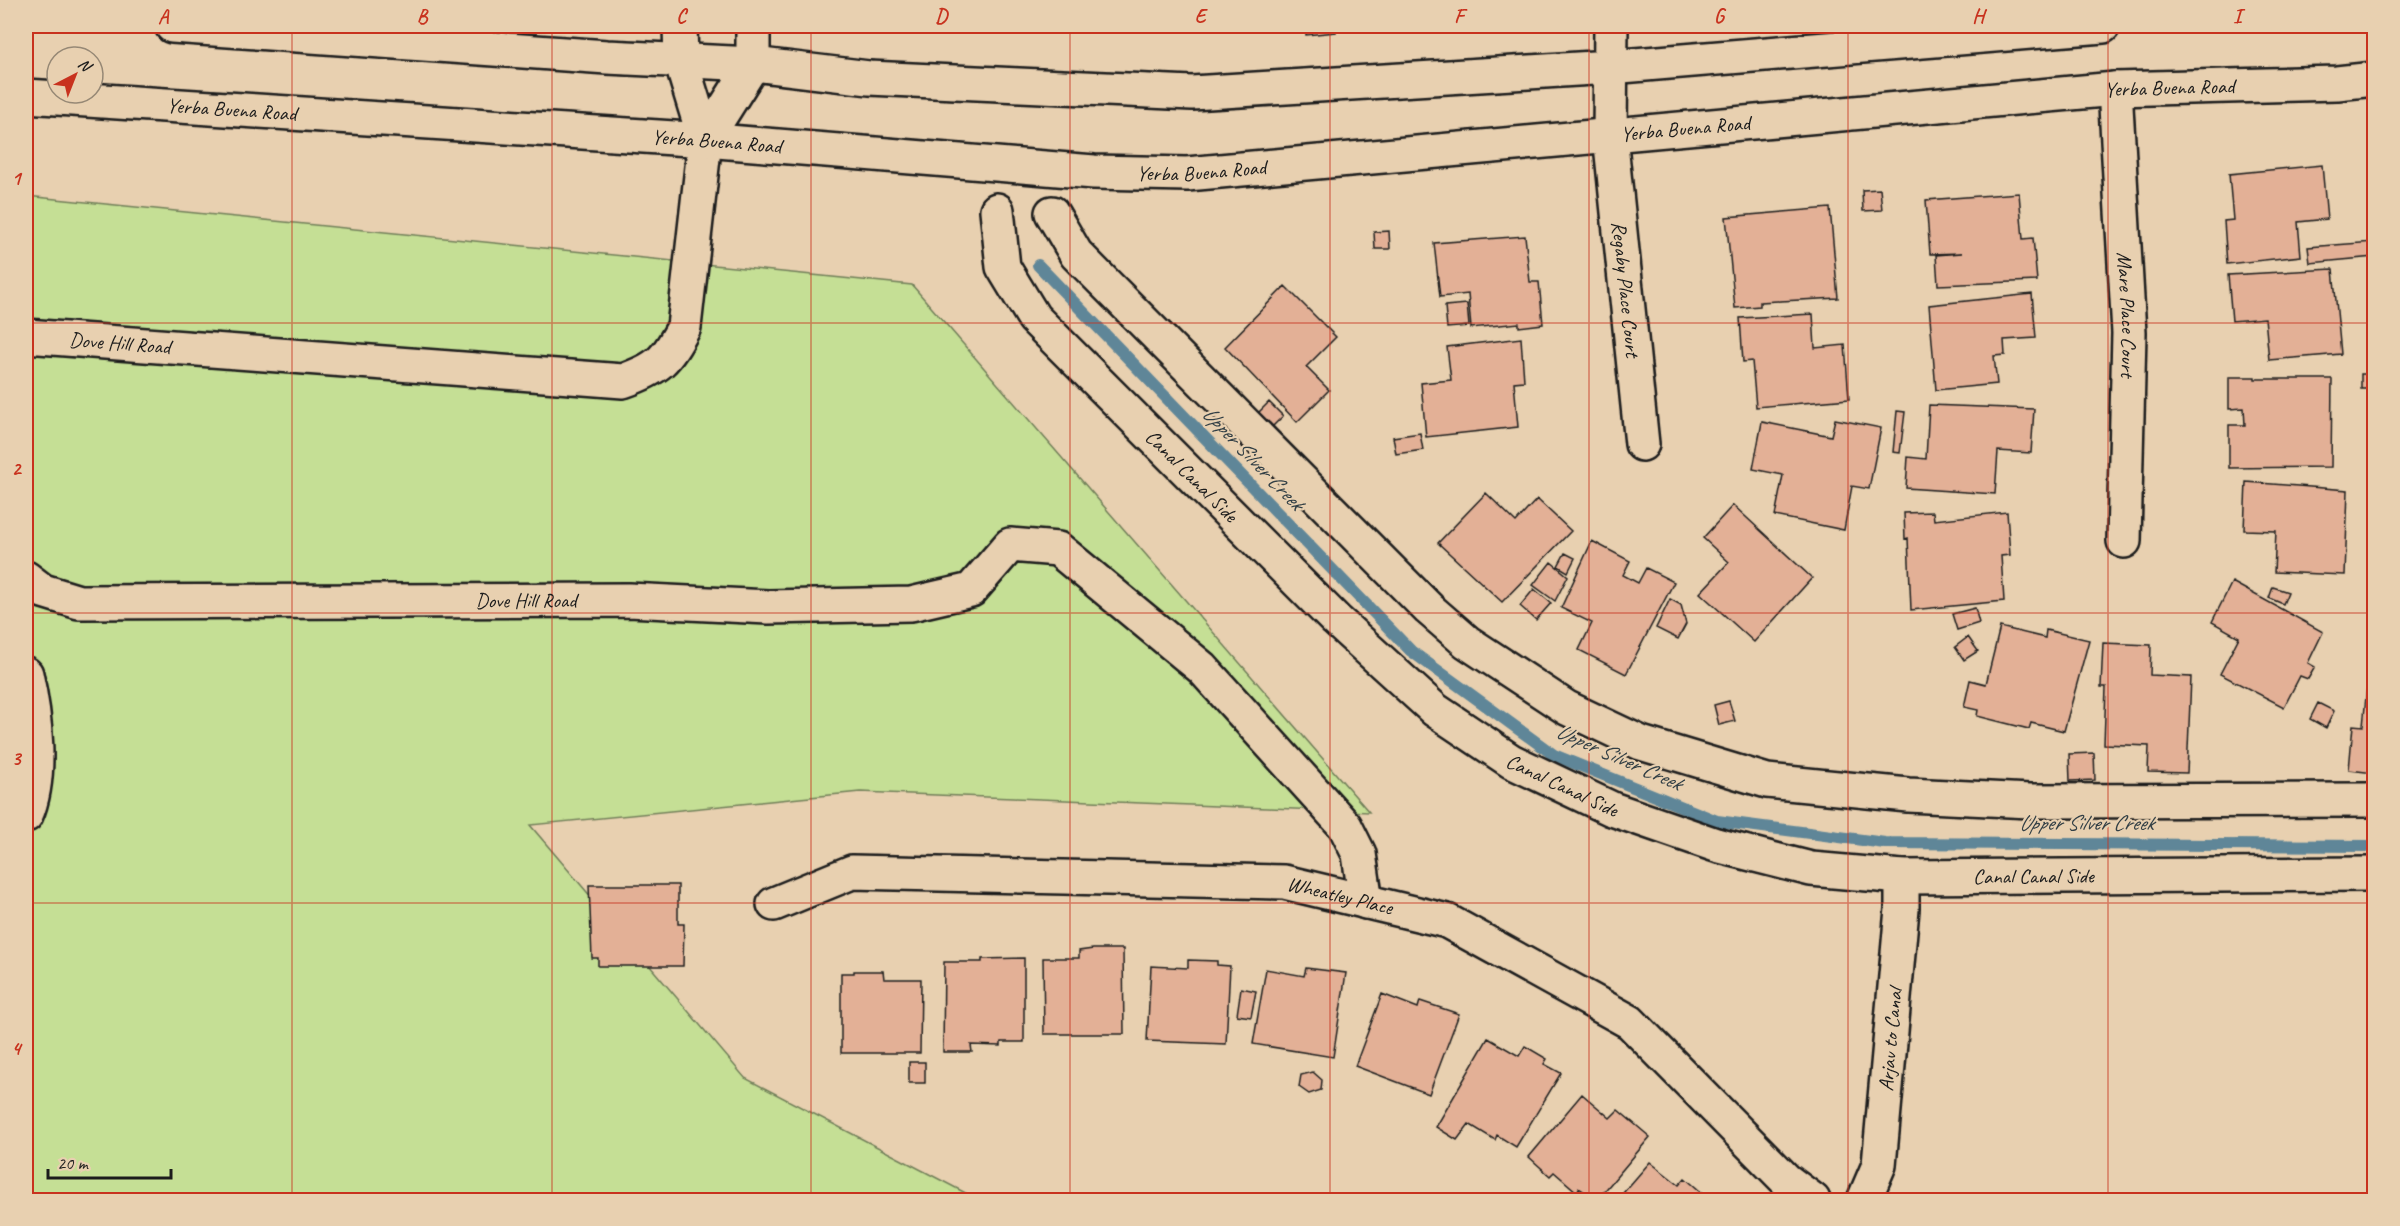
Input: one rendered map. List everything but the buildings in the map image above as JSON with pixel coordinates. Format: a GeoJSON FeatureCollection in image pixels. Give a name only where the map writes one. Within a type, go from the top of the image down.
{"type":"FeatureCollection","features":[{"type":"Feature","properties":{"kind":"main road"},"geometry":{"type":"LineString","coordinates":[[171,26],[753,64],[869,78],[1192,93],[1610,67],[2103,26]]}},
{"type":"Feature","properties":{"kind":"main road"},"geometry":{"type":"LineString","coordinates":[[680,26],[681,61],[705,140]]}},
{"type":"Feature","properties":{"kind":"main road"},"geometry":{"type":"LineString","coordinates":[[705,140],[753,64],[753,26]]}},
{"type":"Feature","properties":{"kind":"main road","name":"Regaby Place Court"},"geometry":{"type":"LineString","coordinates":[[1611,26],[1610,135],[1642,444]]}},
{"type":"Feature","properties":{"kind":"main road","name":"Yerba Buena Road"},"geometry":{"type":"LineString","coordinates":[[26,96],[705,140],[1094,172],[1187,174],[2115,89],[2337,83],[2374,79]]}},
{"type":"Feature","properties":{"kind":"main road","name":"Mare Place Court"},"geometry":{"type":"LineString","coordinates":[[2115,89],[2129,333],[2124,541]]}},
{"type":"Feature","properties":{"kind":"main road","name":"Dove Hill Road"},"geometry":{"type":"LineString","coordinates":[[26,336],[623,381],[650,371],[671,353],[684,327],[705,140]]}},
{"type":"Feature","properties":{"kind":"main road","name":"Canal Canal Side"},"geometry":{"type":"LineString","coordinates":[[997,210],[1003,267],[1034,318],[1336,620],[1435,710],[1511,761],[1612,809],[1716,845],[1811,868],[1902,877],[2374,874]]}},
{"type":"Feature","properties":{"kind":"main road"},"geometry":{"type":"LineString","coordinates":[[1052,213],[1076,254],[1429,609],[1467,642],[1567,708],[1641,743],[1767,781],[1908,795],[2030,801],[2374,800]]}},
{"type":"Feature","properties":{"kind":"main road","name":"Dove Hill Road"},"geometry":{"type":"LineString","coordinates":[[26,578],[43,591],[79,602],[629,600],[768,607],[911,604],[971,591],[1010,545],[1058,549],[1202,668],[1344,826],[1359,854],[1366,902]]}},
{"type":"Feature","properties":{"kind":"main road"},"geometry":{"type":"LineString","coordinates":[[26,674],[34,710],[34,796],[26,815]]}},
{"type":"Feature","properties":{"kind":"main road","name":"Wheatley Place"},"geometry":{"type":"LineString","coordinates":[[774,904],[852,872],[1284,882],[1447,921],[1630,1022],[1786,1180],[1813,1200]]}},
{"type":"Feature","properties":{"kind":"main road","name":"Arjav to Canal"},"geometry":{"type":"LineString","coordinates":[[1864,1200],[1879,1165],[1902,909],[1902,877]]}},
{"type":"Feature","properties":{"kind":"green space"},"geometry":{"type":"Polygon","coordinates":[[[26,196],[912,285],[1369,812],[860,792],[530,825],[745,1078],[979,1200],[26,1200],[26,196]]]}},
{"type":"Feature","properties":{"kind":"waterway","name":"Upper Silver Creek"},"geometry":{"type":"LineString","coordinates":[[1038,265],[1411,651],[1554,755],[1717,821],[1885,843],[2374,846]]}}]}
